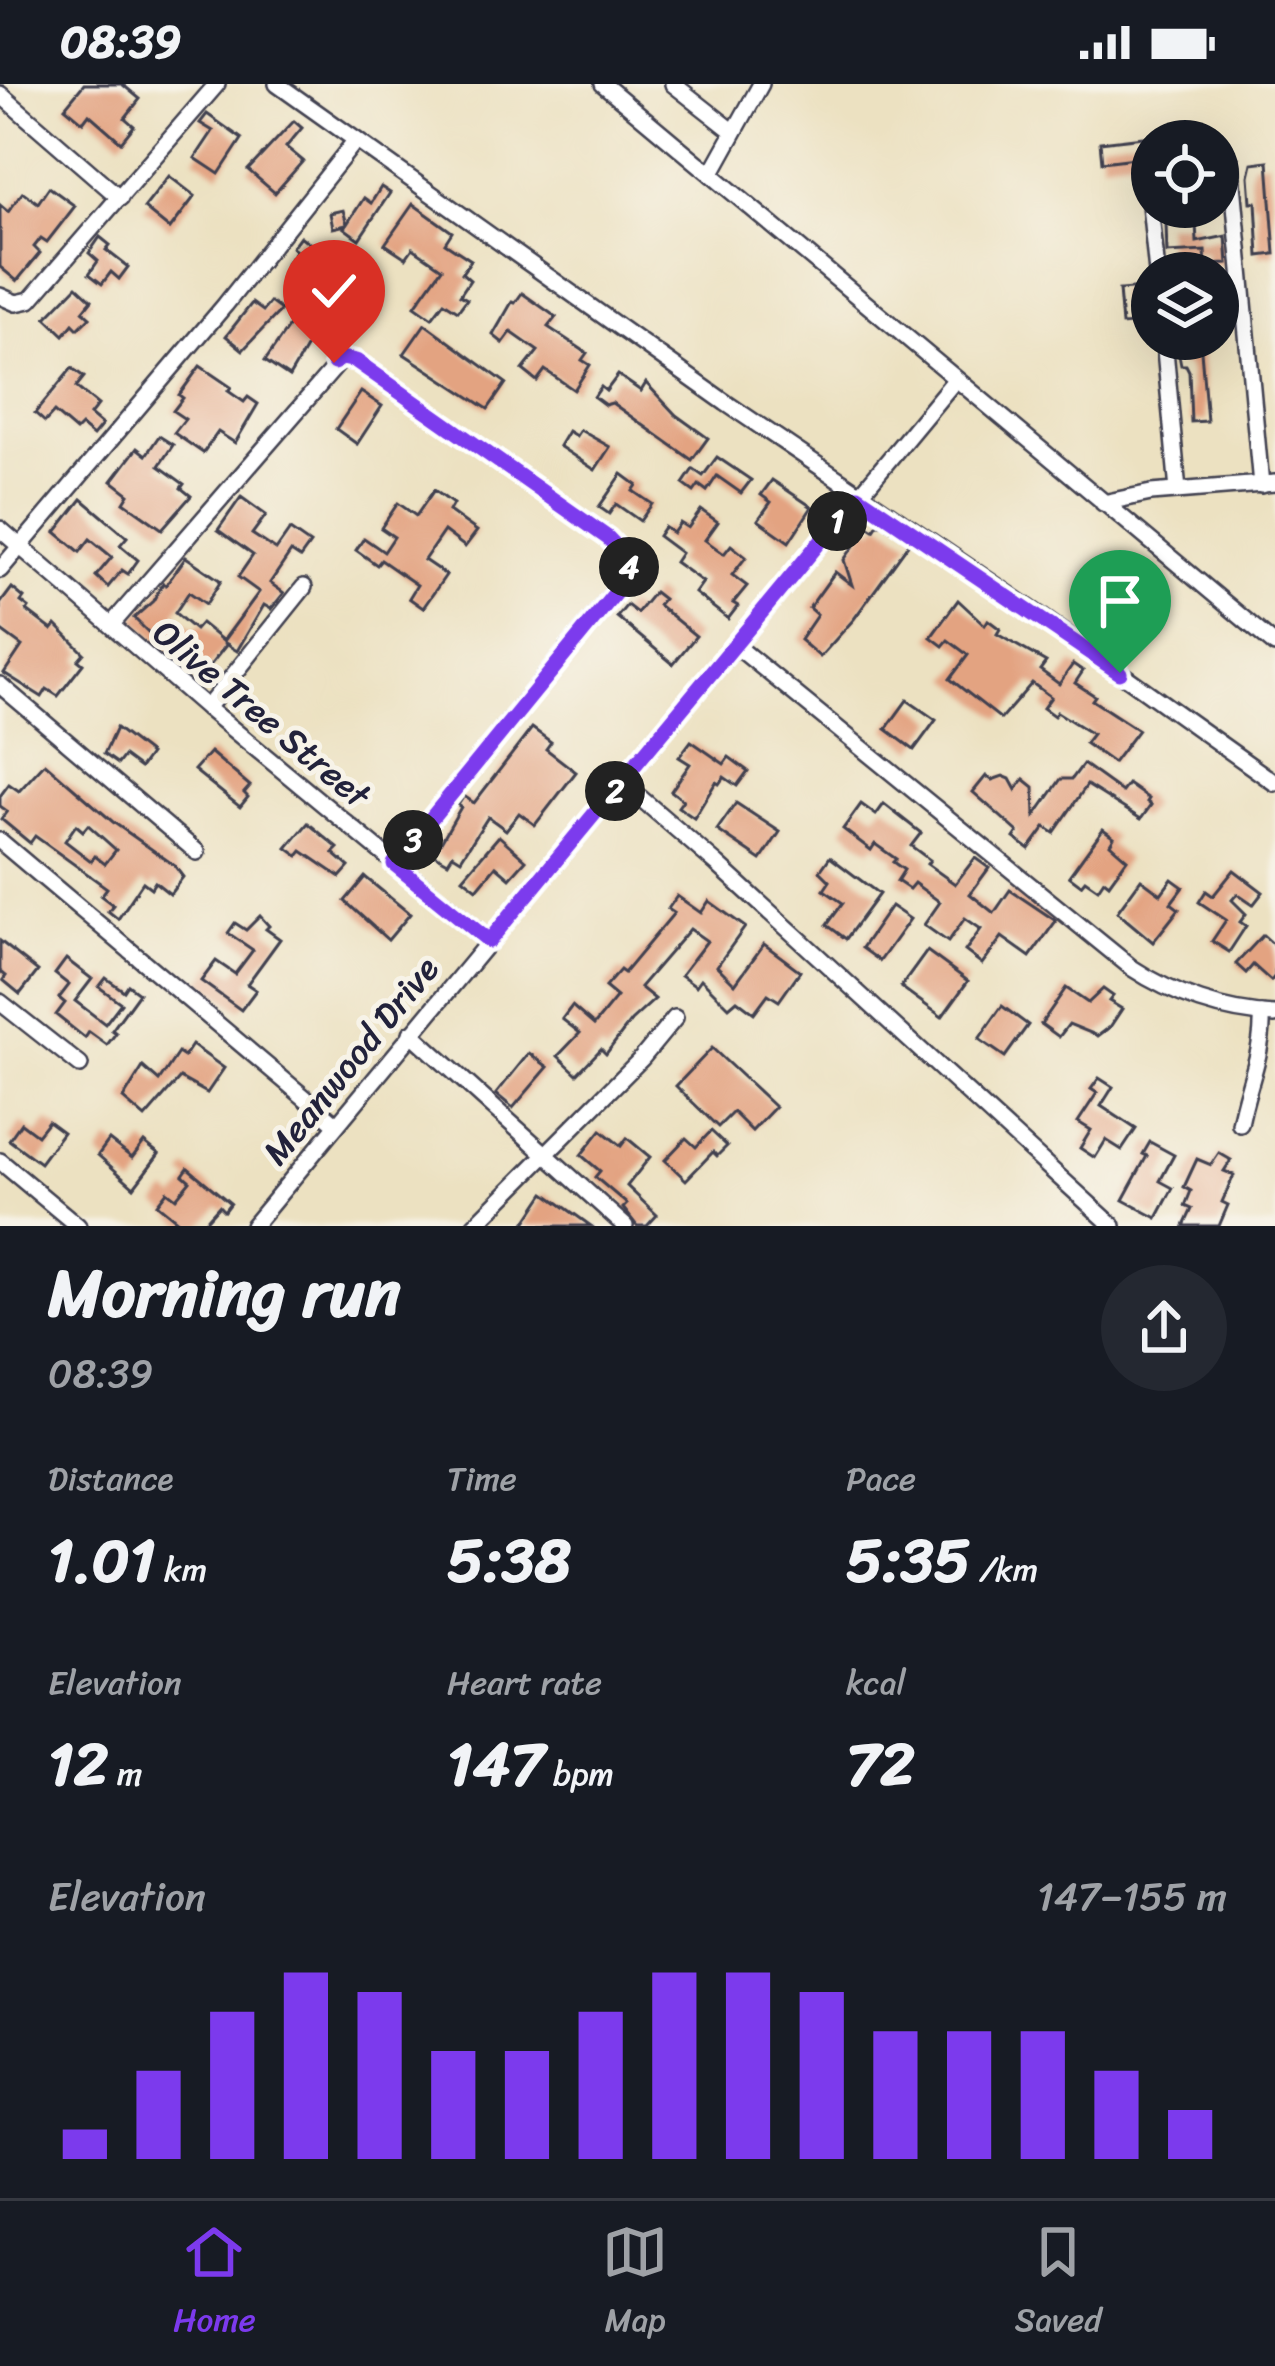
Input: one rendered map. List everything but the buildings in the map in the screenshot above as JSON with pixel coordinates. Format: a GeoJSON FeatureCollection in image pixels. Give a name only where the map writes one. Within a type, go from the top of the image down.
{"type":"FeatureCollection","features":[{"type":"Feature","properties":{"kind":"street"},"geometry":{"type":"LineString","coordinates":[[0,296],[16,303],[30,300],[217,84]]}},
{"type":"Feature","properties":{"kind":"street"},"geometry":{"type":"LineString","coordinates":[[277,84],[858,496],[1032,610],[1275,782]]}},
{"type":"Feature","properties":{"kind":"street"},"geometry":{"type":"LineString","coordinates":[[603,84],[1275,645]]}},
{"type":"Feature","properties":{"kind":"street"},"geometry":{"type":"LineString","coordinates":[[674,84],[734,132]]}},
{"type":"Feature","properties":{"kind":"street"},"geometry":{"type":"LineString","coordinates":[[711,174],[761,84]]}},
{"type":"Feature","properties":{"kind":"street"},"geometry":{"type":"LineString","coordinates":[[0,94],[120,198]]}},
{"type":"Feature","properties":{"kind":"street"},"geometry":{"type":"LineString","coordinates":[[0,570],[225,305],[356,140]]}},
{"type":"Feature","properties":{"kind":"street"},"geometry":{"type":"LineString","coordinates":[[1103,503],[1268,484],[1239,228]]}},
{"type":"Feature","properties":{"kind":"street"},"geometry":{"type":"LineString","coordinates":[[112,624],[342,358],[356,361],[608,538],[630,561],[623,582],[394,864]]}},
{"type":"Feature","properties":{"kind":"street"},"geometry":{"type":"LineString","coordinates":[[1165,360],[1178,491]]}},
{"type":"Feature","properties":{"kind":"street","name":"Meanwood Drive"},"geometry":{"type":"LineString","coordinates":[[253,1226],[956,380]]}},
{"type":"Feature","properties":{"kind":"street","name":"Olive Tree Street"},"geometry":{"type":"LineString","coordinates":[[0,529],[489,941]]}},
{"type":"Feature","properties":{"kind":"street"},"geometry":{"type":"LineString","coordinates":[[207,708],[304,587]]}},
{"type":"Feature","properties":{"kind":"street"},"geometry":{"type":"LineString","coordinates":[[735,645],[1132,968],[1177,994],[1269,1015],[1240,1124]]}},
{"type":"Feature","properties":{"kind":"street"},"geometry":{"type":"LineString","coordinates":[[0,685],[197,852]]}},
{"type":"Feature","properties":{"kind":"street"},"geometry":{"type":"LineString","coordinates":[[622,783],[1113,1226]]}},
{"type":"Feature","properties":{"kind":"street"},"geometry":{"type":"LineString","coordinates":[[0,842],[336,1124]]}},
{"type":"Feature","properties":{"kind":"street"},"geometry":{"type":"LineString","coordinates":[[0,1002],[80,1065]]}},
{"type":"Feature","properties":{"kind":"street"},"geometry":{"type":"LineString","coordinates":[[474,1226],[642,1058],[675,1018]]}},
{"type":"Feature","properties":{"kind":"street"},"geometry":{"type":"LineString","coordinates":[[411,1033],[625,1226]]}},
{"type":"Feature","properties":{"kind":"street"},"geometry":{"type":"LineString","coordinates":[[0,1161],[78,1226]]}},
{"type":"Feature","properties":{"kind":"route"},"geometry":{"type":"LineString","coordinates":[[334,363],[342,358],[356,361],[608,538],[630,561],[629,572],[616,592],[394,864],[489,941],[858,496],[1120,673]]}}]}
